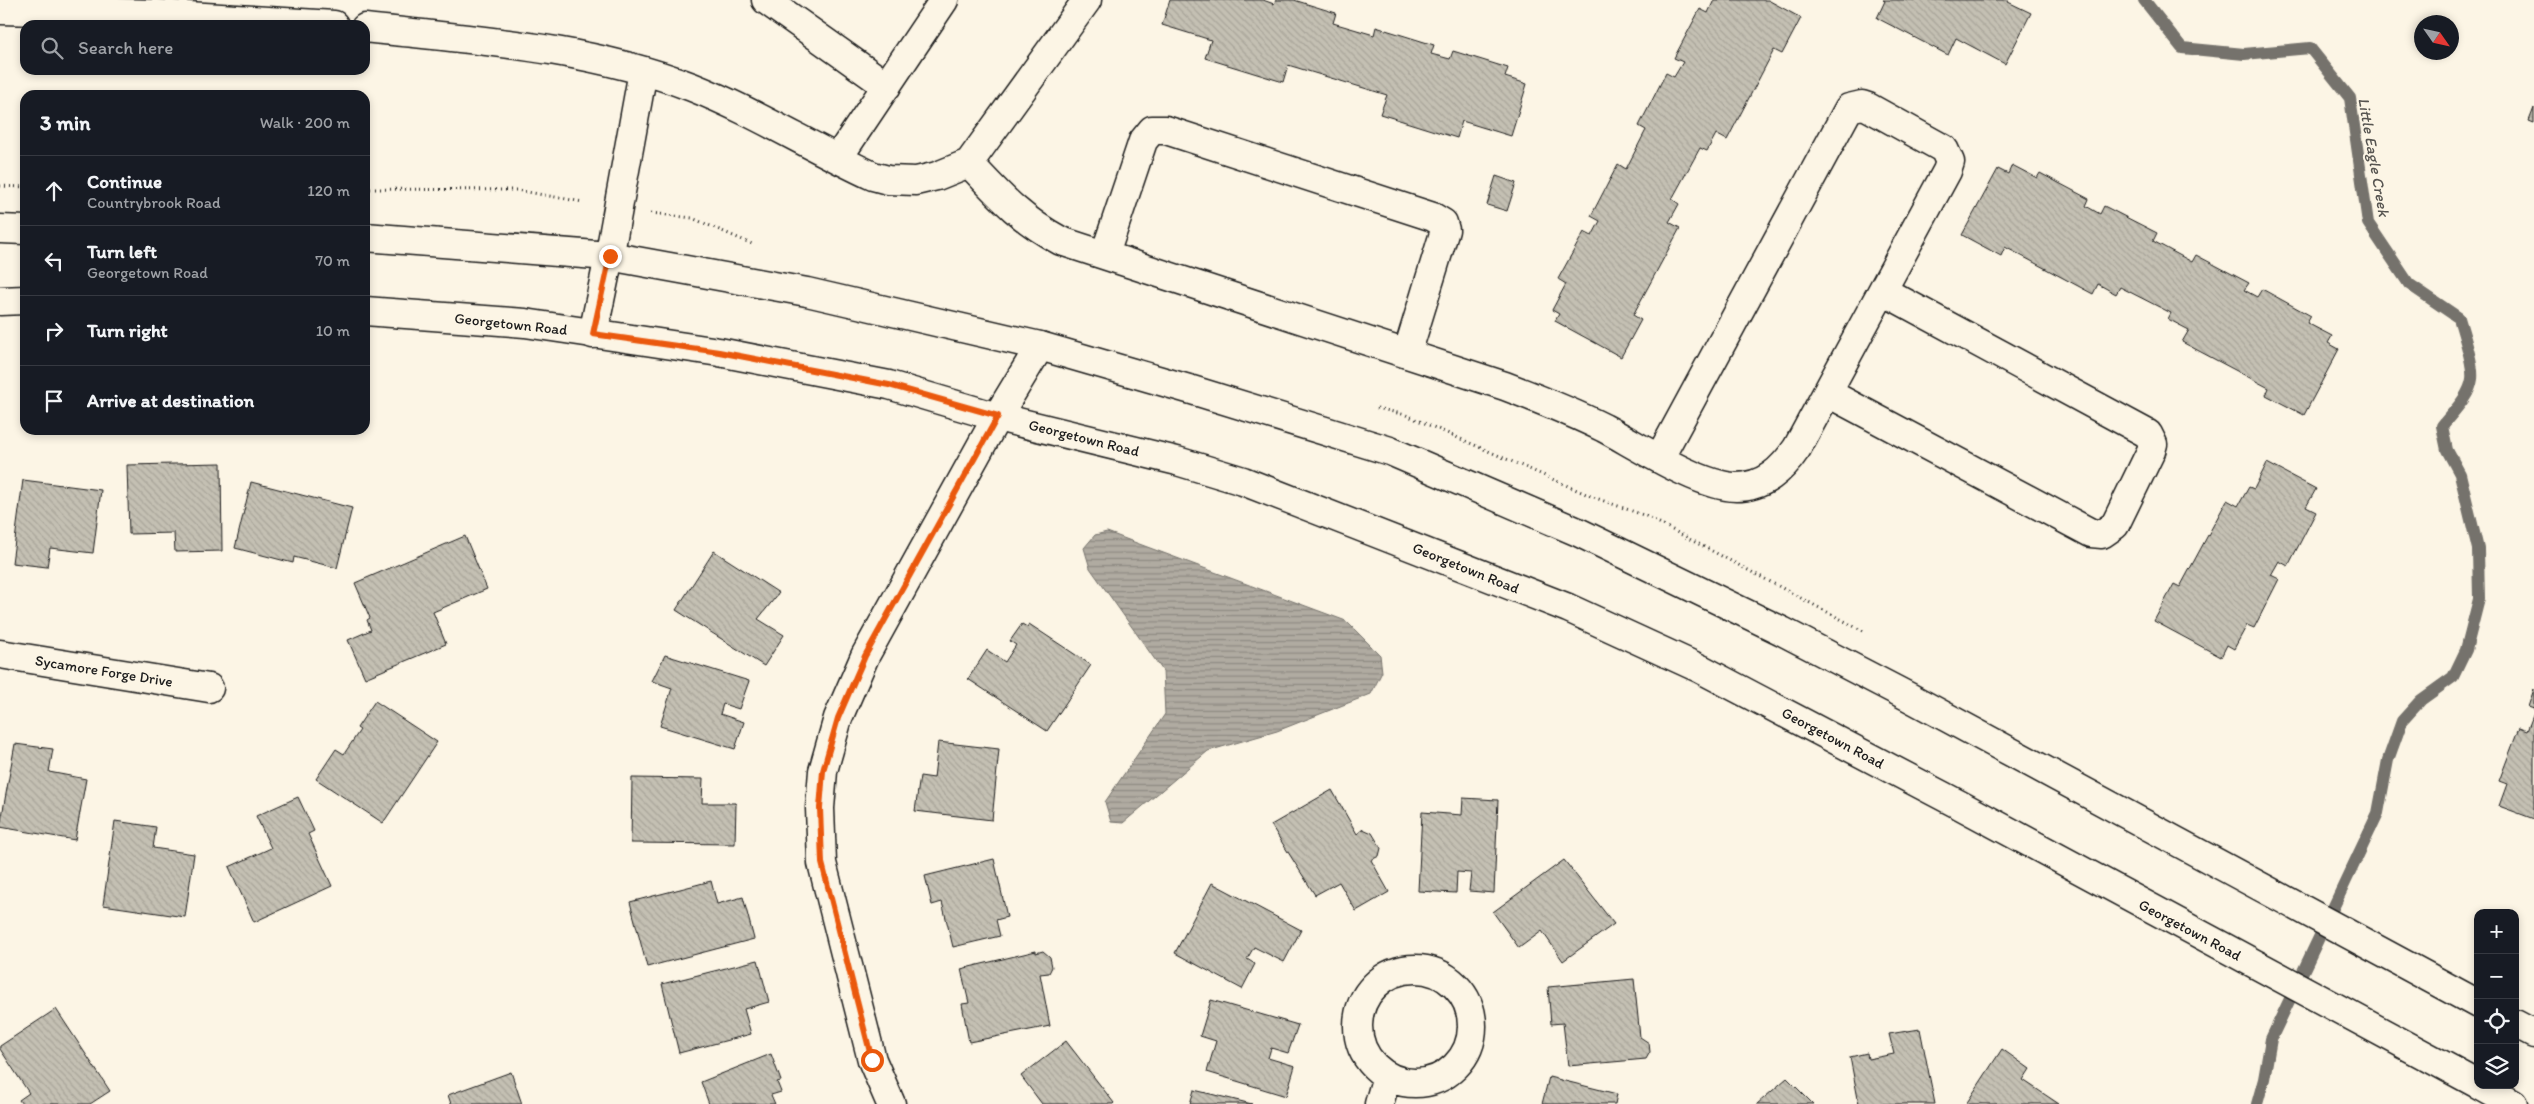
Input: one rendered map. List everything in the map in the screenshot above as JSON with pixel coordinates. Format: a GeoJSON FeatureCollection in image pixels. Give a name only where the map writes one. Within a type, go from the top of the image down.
{"type":"FeatureCollection","features":[{"type":"Feature","properties":{"kind":"street"},"geometry":{"type":"LineString","coordinates":[[766,0],[887,86]]}},
{"type":"Feature","properties":{"kind":"street"},"geometry":{"type":"LineString","coordinates":[[838,158],[944,0]]}},
{"type":"Feature","properties":{"kind":"street"},"geometry":{"type":"LineString","coordinates":[[370,29],[552,50],[600,59],[643,71],[691,87],[736,106],[879,178],[916,182],[969,163],[1087,0]]}},
{"type":"Feature","properties":{"kind":"street"},"geometry":{"type":"LineString","coordinates":[[0,10],[92,6],[205,8],[296,20]]}},
{"type":"Feature","properties":{"kind":"street"},"geometry":{"type":"LineString","coordinates":[[593,334],[610,256],[643,71]]}},
{"type":"Feature","properties":{"kind":"street"},"geometry":{"type":"LineString","coordinates":[[969,163],[1012,208],[1036,228],[1061,241],[1407,354],[1551,404],[1705,481],[1738,487],[1754,484],[1783,468],[1828,393],[1883,291],[1950,162],[1948,154],[1939,146],[1862,105],[1849,108],[1660,457]]}},
{"type":"Feature","properties":{"kind":"street"},"geometry":{"type":"LineString","coordinates":[[1105,254],[1144,141],[1152,130],[1166,130],[1433,217],[1443,223],[1446,230],[1407,354]]}},
{"type":"Feature","properties":{"kind":"street"},"geometry":{"type":"LineString","coordinates":[[0,229],[20,230]]}},
{"type":"Feature","properties":{"kind":"street"},"geometry":{"type":"LineString","coordinates":[[370,237],[610,256],[806,292],[1040,346],[1192,390],[1390,451],[1578,532],[1782,632],[1909,697],[2474,1002]]}},
{"type":"Feature","properties":{"kind":"street"},"geometry":{"type":"LineString","coordinates":[[1828,393],[2091,533],[2102,534],[2115,525],[2151,451],[2152,444],[2148,434],[1883,291]]}},
{"type":"Feature","properties":{"kind":"street"},"geometry":{"type":"LineString","coordinates":[[0,301],[20,300]]}},
{"type":"Feature","properties":{"kind":"street","name":"Georgetown Road"},"geometry":{"type":"LineString","coordinates":[[370,311],[525,323],[719,352],[889,385],[998,416],[1177,461],[1243,481],[1568,608],[1701,669],[1836,739],[2474,1083]]}},
{"type":"Feature","properties":{"kind":"street"},"geometry":{"type":"LineString","coordinates":[[891,1104],[872,1060],[822,863],[820,808],[823,771],[838,718],[865,656],[998,416],[1040,346]]}},
{"type":"Feature","properties":{"kind":"street","name":"Sycamore Forge Drive"},"geometry":{"type":"LineString","coordinates":[[0,654],[209,688]]}},
{"type":"Feature","properties":{"kind":"street"},"geometry":{"type":"LineString","coordinates":[[1421,969],[1441,976],[1455,986],[1470,1010],[1471,1033],[1457,1064],[1448,1072],[1425,1082],[1402,1081],[1387,1076],[1372,1064],[1360,1042],[1358,1025],[1364,999],[1374,986],[1395,972],[1421,969]]}},
{"type":"Feature","properties":{"kind":"street"},"geometry":{"type":"LineString","coordinates":[[2519,1026],[2534,1034]]}},
{"type":"Feature","properties":{"kind":"street"},"geometry":{"type":"LineString","coordinates":[[1379,1104],[1387,1076]]}},
{"type":"Feature","properties":{"kind":"street","name":"Georgetown Road"},"geometry":{"type":"LineString","coordinates":[[2485,1089],[2513,1104]]}},
{"type":"Feature","properties":{"kind":"path"},"geometry":{"type":"LineString","coordinates":[[0,186],[20,186]]}},
{"type":"Feature","properties":{"kind":"path"},"geometry":{"type":"LineString","coordinates":[[370,189],[516,190],[618,208],[692,218]]}},
{"type":"Feature","properties":{"kind":"shaded area"},"geometry":{"type":"Polygon","coordinates":[[[1107,532],[1346,621],[1380,655],[1382,672],[1371,694],[1277,731],[1208,751],[1123,823],[1111,822],[1105,802],[1165,714],[1163,671],[1090,568],[1084,548],[1095,535],[1107,532]]]}},
{"type":"Feature","properties":{"kind":"building"},"geometry":{"type":"Polygon","coordinates":[[[1170,0],[1263,0],[1274,4],[1276,0],[1294,0],[1336,13],[1333,23],[1374,35],[1376,27],[1434,45],[1431,54],[1450,59],[1453,51],[1508,68],[1505,77],[1527,84],[1511,136],[1462,121],[1457,138],[1380,114],[1387,95],[1288,65],[1283,82],[1205,58],[1211,40],[1162,25],[1170,0]]]}},
{"type":"Feature","properties":{"kind":"building"},"geometry":{"type":"Polygon","coordinates":[[[1714,0],[1768,0],[1801,18],[1782,54],[1774,50],[1727,140],[1716,134],[1707,151],[1700,148],[1672,199],[1679,204],[1669,222],[1680,228],[1633,315],[1641,320],[1621,357],[1555,321],[1559,314],[1552,310],[1566,284],[1558,279],[1584,232],[1592,236],[1600,221],[1591,216],[1618,164],[1626,169],[1646,130],[1639,126],[1666,73],[1674,77],[1683,62],[1674,58],[1700,9],[1708,13],[1714,0]]]}},
{"type":"Feature","properties":{"kind":"building"},"geometry":{"type":"Polygon","coordinates":[[[1883,0],[2009,0],[2008,2],[2031,13],[2005,64],[1956,38],[1948,55],[1877,18],[1885,1],[1883,0]]]}},
{"type":"Feature","properties":{"kind":"building"},"geometry":{"type":"Polygon","coordinates":[[[2534,108],[2534,123],[2529,121],[2534,108]]]}},
{"type":"Feature","properties":{"kind":"building"},"geometry":{"type":"Polygon","coordinates":[[[2012,165],[2037,178],[2040,173],[2089,199],[2086,206],[2100,214],[2104,206],[2157,233],[2153,241],[2192,262],[2196,255],[2249,283],[2244,290],[2257,297],[2262,289],[2311,316],[2307,323],[2332,336],[2328,343],[2339,349],[2304,415],[2266,395],[2269,388],[2182,342],[2189,330],[2168,319],[2171,313],[2120,287],[2116,294],[2098,284],[2093,294],[2005,247],[2001,256],[1962,235],[1998,169],[2008,174],[2012,165]]]}},
{"type":"Feature","properties":{"kind":"building"},"geometry":{"type":"Polygon","coordinates":[[[1496,176],[1516,183],[1507,211],[1487,205],[1496,176]]]}},
{"type":"Feature","properties":{"kind":"building"},"geometry":{"type":"Polygon","coordinates":[[[221,463],[222,551],[175,552],[174,533],[129,534],[127,465],[221,463]]]}},
{"type":"Feature","properties":{"kind":"building"},"geometry":{"type":"Polygon","coordinates":[[[2267,463],[2316,489],[2306,507],[2316,512],[2288,566],[2279,561],[2271,575],[2279,579],[2254,628],[2247,625],[2234,649],[2227,645],[2221,657],[2154,621],[2174,584],[2180,587],[2227,500],[2238,506],[2249,487],[2254,489],[2267,463]]]}},
{"type":"Feature","properties":{"kind":"building"},"geometry":{"type":"Polygon","coordinates":[[[23,480],[101,490],[93,553],[50,548],[47,567],[12,563],[23,480]]]}},
{"type":"Feature","properties":{"kind":"building"},"geometry":{"type":"Polygon","coordinates":[[[251,482],[352,508],[337,568],[294,557],[293,563],[235,548],[251,482]]]}},
{"type":"Feature","properties":{"kind":"building"},"geometry":{"type":"Polygon","coordinates":[[[465,536],[487,589],[433,612],[446,644],[365,678],[348,640],[371,630],[367,620],[370,618],[355,583],[465,536]]]}},
{"type":"Feature","properties":{"kind":"building"},"geometry":{"type":"Polygon","coordinates":[[[714,551],[779,593],[758,619],[784,635],[764,666],[676,610],[714,551]]]}},
{"type":"Feature","properties":{"kind":"building"},"geometry":{"type":"Polygon","coordinates":[[[1022,624],[1027,627],[1029,624],[1091,665],[1047,731],[968,679],[987,650],[1005,662],[1016,645],[1010,641],[1022,624]]]}},
{"type":"Feature","properties":{"kind":"building"},"geometry":{"type":"Polygon","coordinates":[[[665,655],[749,681],[739,709],[723,704],[720,714],[744,722],[735,749],[660,726],[672,688],[652,681],[665,655]]]}},
{"type":"Feature","properties":{"kind":"building"},"geometry":{"type":"Polygon","coordinates":[[[2534,689],[2534,709],[2528,707],[2534,689]]]}},
{"type":"Feature","properties":{"kind":"building"},"geometry":{"type":"Polygon","coordinates":[[[375,701],[437,742],[383,823],[316,779],[336,749],[344,754],[360,730],[357,728],[375,701]]]}},
{"type":"Feature","properties":{"kind":"building"},"geometry":{"type":"Polygon","coordinates":[[[2534,713],[2534,819],[2499,806],[2507,784],[2499,781],[2519,728],[2527,731],[2534,713]]]}},
{"type":"Feature","properties":{"kind":"building"},"geometry":{"type":"Polygon","coordinates":[[[938,742],[999,749],[992,820],[915,811],[920,776],[934,778],[938,742]]]}},
{"type":"Feature","properties":{"kind":"building"},"geometry":{"type":"Polygon","coordinates":[[[15,744],[53,749],[49,772],[86,779],[75,840],[0,827],[15,744]]]}},
{"type":"Feature","properties":{"kind":"building"},"geometry":{"type":"Polygon","coordinates":[[[632,778],[703,779],[702,803],[736,803],[735,844],[631,843],[632,778]]]}},
{"type":"Feature","properties":{"kind":"building"},"geometry":{"type":"Polygon","coordinates":[[[1332,790],[1357,834],[1363,829],[1372,833],[1381,848],[1379,856],[1371,860],[1389,892],[1356,911],[1339,882],[1315,895],[1271,825],[1332,790]]]}},
{"type":"Feature","properties":{"kind":"building"},"geometry":{"type":"Polygon","coordinates":[[[298,797],[314,831],[308,834],[332,886],[254,922],[229,867],[271,848],[256,816],[298,797]]]}},
{"type":"Feature","properties":{"kind":"building"},"geometry":{"type":"Polygon","coordinates":[[[1463,798],[1498,800],[1494,893],[1469,891],[1471,873],[1457,872],[1456,893],[1418,891],[1422,812],[1462,815],[1463,798]]]}},
{"type":"Feature","properties":{"kind":"building"},"geometry":{"type":"Polygon","coordinates":[[[115,821],[156,827],[153,848],[194,854],[185,917],[103,905],[115,821]]]}},
{"type":"Feature","properties":{"kind":"building"},"geometry":{"type":"Polygon","coordinates":[[[994,859],[1007,917],[996,920],[1000,936],[953,947],[942,902],[932,905],[925,876],[994,859]]]}},
{"type":"Feature","properties":{"kind":"building"},"geometry":{"type":"Polygon","coordinates":[[[1564,860],[1614,924],[1563,961],[1542,931],[1519,948],[1493,912],[1564,860]]]}},
{"type":"Feature","properties":{"kind":"building"},"geometry":{"type":"Polygon","coordinates":[[[711,881],[717,904],[743,897],[754,939],[647,967],[630,902],[711,881]]]}},
{"type":"Feature","properties":{"kind":"building"},"geometry":{"type":"Polygon","coordinates":[[[1212,883],[1301,930],[1284,962],[1254,947],[1247,959],[1255,964],[1242,989],[1175,953],[1212,883]]]}},
{"type":"Feature","properties":{"kind":"building"},"geometry":{"type":"Polygon","coordinates":[[[1036,951],[1036,953],[1043,951],[1050,957],[1052,967],[1049,973],[1040,974],[1050,1026],[969,1042],[962,1004],[969,1003],[961,969],[1036,951]]]}},
{"type":"Feature","properties":{"kind":"building"},"geometry":{"type":"Polygon","coordinates":[[[758,960],[769,1002],[744,1009],[751,1034],[679,1053],[662,984],[758,960]]]}},
{"type":"Feature","properties":{"kind":"building"},"geometry":{"type":"Polygon","coordinates":[[[1634,979],[1640,1037],[1649,1043],[1650,1052],[1646,1059],[1568,1066],[1563,1023],[1551,1024],[1548,987],[1634,979]]]}},
{"type":"Feature","properties":{"kind":"building"},"geometry":{"type":"Polygon","coordinates":[[[1211,1000],[1298,1025],[1288,1053],[1271,1048],[1268,1058],[1295,1066],[1286,1096],[1207,1072],[1216,1041],[1200,1036],[1211,1000]]]}},
{"type":"Feature","properties":{"kind":"building"},"geometry":{"type":"Polygon","coordinates":[[[56,1009],[110,1091],[90,1104],[22,1104],[19,1100],[29,1093],[0,1049],[0,1046],[56,1009]]]}},
{"type":"Feature","properties":{"kind":"building"},"geometry":{"type":"Polygon","coordinates":[[[1920,1029],[1935,1104],[1859,1104],[1850,1057],[1867,1053],[1868,1059],[1894,1054],[1889,1034],[1920,1029]]]}},
{"type":"Feature","properties":{"kind":"building"},"geometry":{"type":"Polygon","coordinates":[[[1066,1041],[1113,1104],[1042,1104],[1021,1076],[1066,1041]]]}},
{"type":"Feature","properties":{"kind":"building"},"geometry":{"type":"Polygon","coordinates":[[[2002,1049],[2030,1069],[2023,1080],[2059,1104],[1966,1104],[2002,1049]]]}},
{"type":"Feature","properties":{"kind":"building"},"geometry":{"type":"Polygon","coordinates":[[[771,1054],[781,1081],[777,1082],[781,1092],[771,1095],[775,1104],[709,1104],[701,1082],[771,1054]]]}},
{"type":"Feature","properties":{"kind":"building"},"geometry":{"type":"Polygon","coordinates":[[[511,1072],[522,1104],[451,1104],[448,1095],[511,1072]]]}},
{"type":"Feature","properties":{"kind":"building"},"geometry":{"type":"Polygon","coordinates":[[[1549,1077],[1617,1094],[1615,1104],[1542,1104],[1549,1077]]]}},
{"type":"Feature","properties":{"kind":"building"},"geometry":{"type":"Polygon","coordinates":[[[1787,1078],[1813,1104],[1757,1104],[1787,1078]]]}},
{"type":"Feature","properties":{"kind":"building"},"geometry":{"type":"Polygon","coordinates":[[[1194,1090],[1252,1104],[1190,1104],[1194,1090]]]}},
{"type":"Feature","properties":{"kind":"waterway","name":"Little Eagle Creek"},"geometry":{"type":"LineString","coordinates":[[2144,0],[2182,48],[2244,54],[2310,48],[2350,98],[2368,223],[2409,284],[2459,318],[2468,348],[2472,373],[2468,392],[2442,426],[2447,450],[2460,474],[2478,549],[2479,599],[2466,650],[2453,677],[2421,700],[2402,721],[2388,760],[2378,813],[2271,1039],[2264,1079],[2257,1104]]}},
{"type":"Feature","properties":{"kind":"route"},"geometry":{"type":"LineString","coordinates":[[610,256],[593,334],[719,352],[889,385],[998,416],[865,656],[838,718],[823,771],[820,808],[822,863],[872,1060]]}}]}
